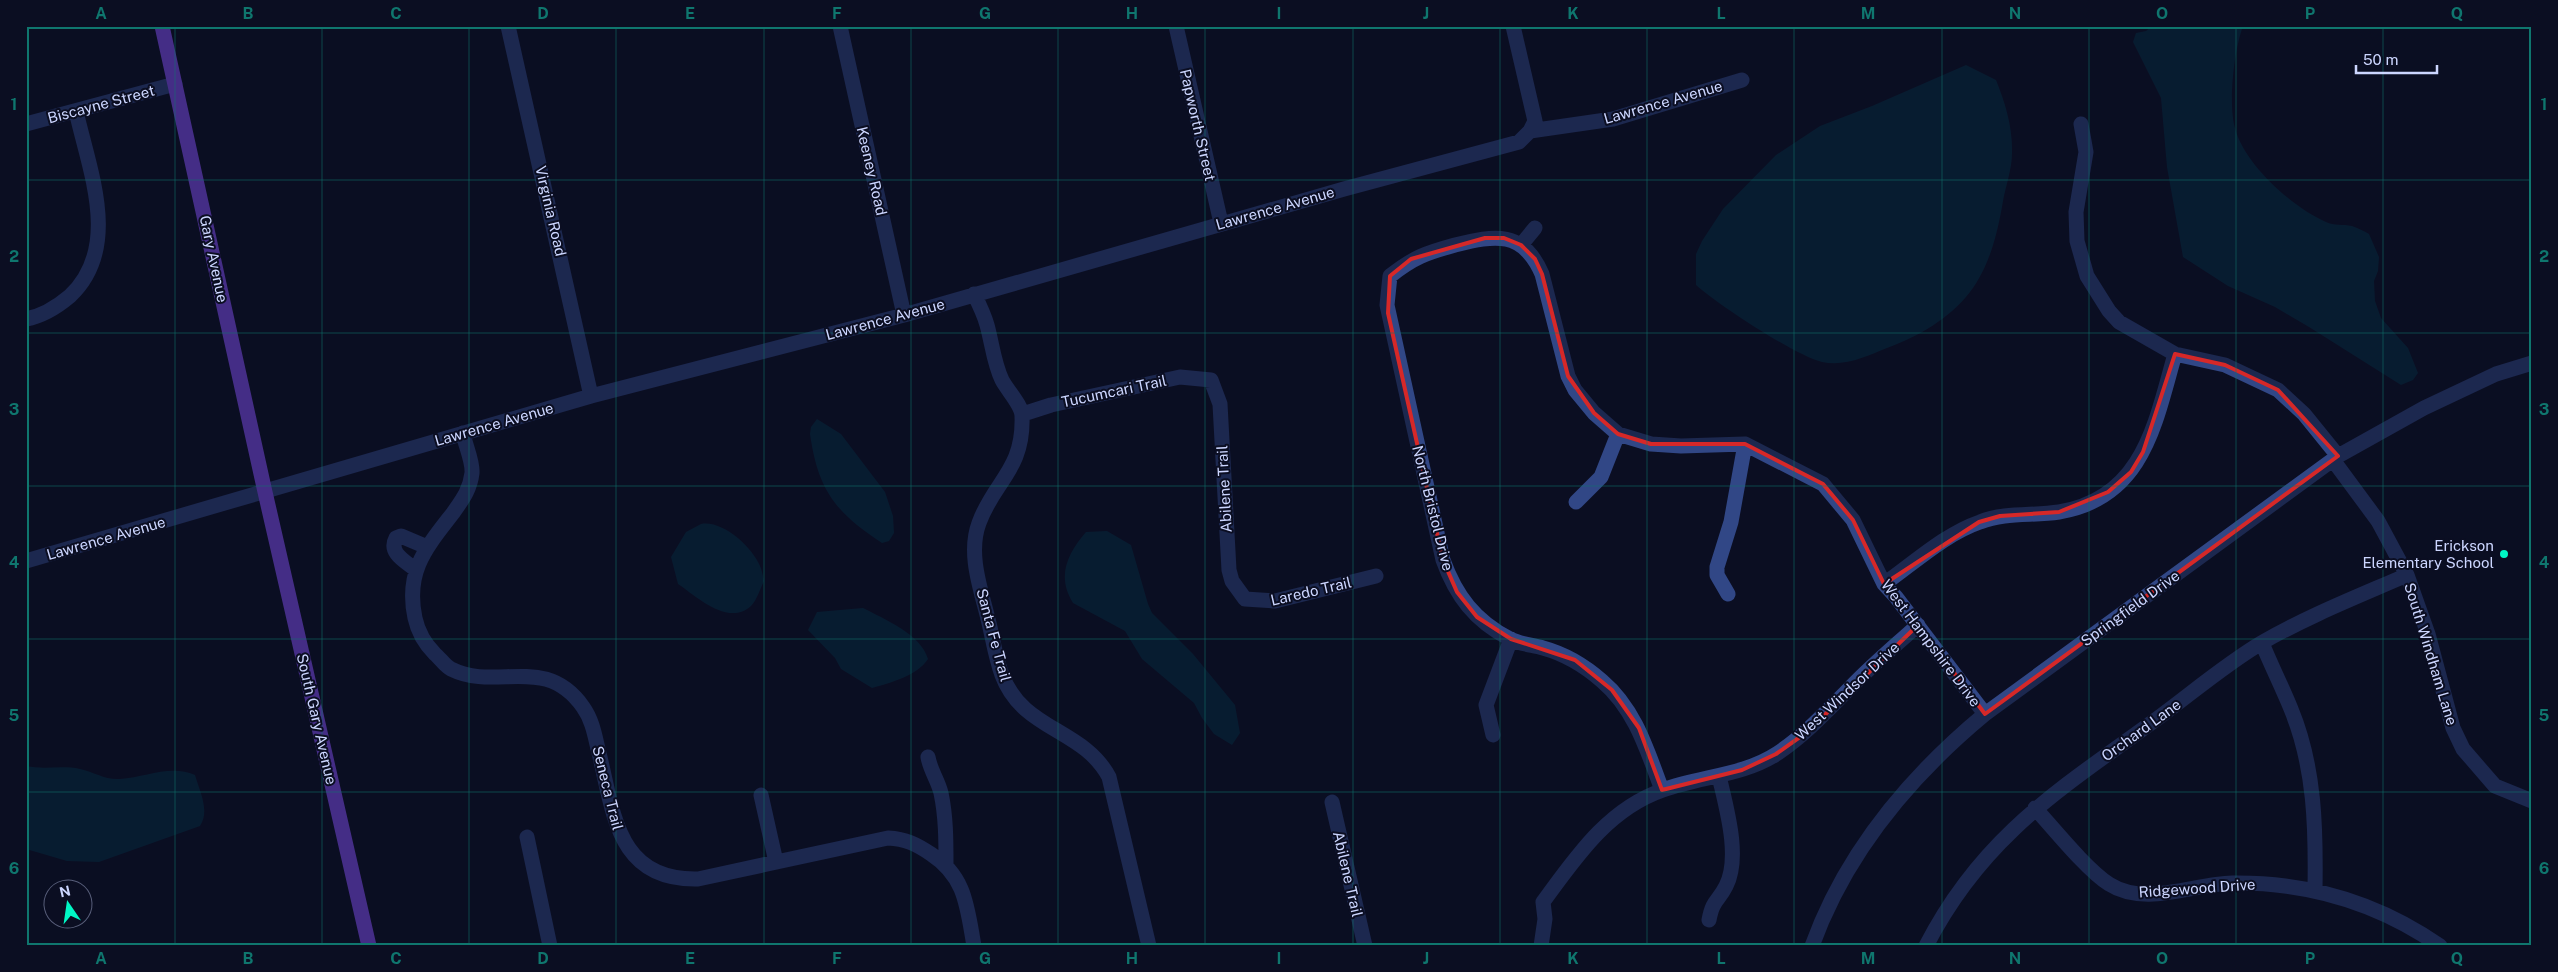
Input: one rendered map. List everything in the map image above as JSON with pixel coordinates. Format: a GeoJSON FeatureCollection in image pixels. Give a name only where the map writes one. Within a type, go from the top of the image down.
{"type":"FeatureCollection","features":[{"type":"Feature","properties":{"kind":"main road","name":"Gary Avenue"},"geometry":{"type":"LineString","coordinates":[[162,26],[265,492]]}},
{"type":"Feature","properties":{"kind":"main road","name":"South Gary Avenue"},"geometry":{"type":"LineString","coordinates":[[265,492],[369,946]]}},
{"type":"Feature","properties":{"kind":"street","name":"Virginia Road"},"geometry":{"type":"LineString","coordinates":[[508,26],[591,396]]}},
{"type":"Feature","properties":{"kind":"street","name":"Keeney Road"},"geometry":{"type":"LineString","coordinates":[[840,26],[904,315]]}},
{"type":"Feature","properties":{"kind":"street","name":"Papworth Street"},"geometry":{"type":"LineString","coordinates":[[1176,26],[1221,224]]}},
{"type":"Feature","properties":{"kind":"street"},"geometry":{"type":"LineString","coordinates":[[1513,26],[1535,121],[1530,131]]}},
{"type":"Feature","properties":{"kind":"street","name":"Lawrence Avenue"},"geometry":{"type":"LineString","coordinates":[[26,561],[591,396],[904,315],[1221,224],[1519,142],[1530,131],[1613,119],[1742,80]]}},
{"type":"Feature","properties":{"kind":"street","name":"Biscayne Street"},"geometry":{"type":"LineString","coordinates":[[26,124],[175,84]]}},
{"type":"Feature","properties":{"kind":"street"},"geometry":{"type":"LineString","coordinates":[[26,319],[57,306],[74,292],[90,271],[99,241],[98,210],[76,110]]}},
{"type":"Feature","properties":{"kind":"street","name":"South Windham Lane"},"geometry":{"type":"LineString","coordinates":[[2081,124],[2086,152],[2076,224],[2079,250],[2087,276],[2098,296],[2119,322],[2174,354],[2230,366],[2278,390],[2304,414],[2378,521],[2407,574],[2428,634],[2453,728],[2463,749],[2495,786],[2532,801]]}},
{"type":"Feature","properties":{"kind":"street"},"geometry":{"type":"LineString","coordinates":[[1521,245],[1535,228]]}},
{"type":"Feature","properties":{"kind":"street","name":"North Bristol Drive"},"geometry":{"type":"LineString","coordinates":[[1521,245],[1504,238],[1485,238],[1422,254],[1411,259],[1390,276],[1388,313],[1443,560],[1451,583],[1465,605],[1477,617],[1511,639],[1545,648],[1575,660],[1612,690],[1639,728],[1662,790]]}},
{"type":"Feature","properties":{"kind":"street","name":"West Hampshire Drive"},"geometry":{"type":"LineString","coordinates":[[1521,245],[1535,259],[1542,274],[1561,358],[1571,383],[1583,402],[1618,434],[1665,446],[1745,444],[1823,484],[1835,496],[1858,529],[1884,584],[1918,625],[1985,714]]}},
{"type":"Feature","properties":{"kind":"street"},"geometry":{"type":"LineString","coordinates":[[974,294],[987,323],[1001,379],[1023,414]]}},
{"type":"Feature","properties":{"kind":"street"},"geometry":{"type":"LineString","coordinates":[[1884,584],[1952,536],[1979,522],[2000,516],[2059,512],[2091,501],[2108,492],[2131,472],[2143,452],[2155,423],[2174,354]]}},
{"type":"Feature","properties":{"kind":"street","name":"Springfield Drive"},"geometry":{"type":"LineString","coordinates":[[1812,946],[1845,873],[1883,817],[1912,780],[1938,754],[1985,714],[2336,458],[2424,408],[2496,374],[2532,363]]}},
{"type":"Feature","properties":{"kind":"street","name":"Tucumcari Trail"},"geometry":{"type":"LineString","coordinates":[[1023,414],[1050,405],[1180,377],[1206,380]]}},
{"type":"Feature","properties":{"kind":"street","name":"Abilene Trail"},"geometry":{"type":"LineString","coordinates":[[1206,380],[1211,380],[1220,404],[1229,570],[1232,581],[1245,600]]}},
{"type":"Feature","properties":{"kind":"street","name":"Santa Fe Trail"},"geometry":{"type":"LineString","coordinates":[[1023,414],[1020,444],[1013,466],[982,514],[975,536],[975,562],[999,665],[1008,688],[1021,707],[1032,717],[1094,755],[1104,767],[1112,783],[1149,946]]}},
{"type":"Feature","properties":{"kind":"street","name":"Seneca Trail"},"geometry":{"type":"LineString","coordinates":[[463,433],[472,472],[467,494],[427,547],[416,570],[411,596],[415,620],[426,644],[451,669],[480,676],[530,675],[560,684],[582,706],[593,726],[618,832],[630,852],[646,868],[668,877],[698,879],[888,838],[913,842],[946,864],[954,872],[962,890],[974,946]]}},
{"type":"Feature","properties":{"kind":"street"},"geometry":{"type":"LineString","coordinates":[[1576,502],[1601,476],[1618,434]]}},
{"type":"Feature","properties":{"kind":"street"},"geometry":{"type":"LineString","coordinates":[[1728,594],[1717,575],[1717,568],[1731,522],[1745,444]]}},
{"type":"Feature","properties":{"kind":"street"},"geometry":{"type":"LineString","coordinates":[[416,570],[393,551],[392,545],[396,538],[401,536],[427,547]]}},
{"type":"Feature","properties":{"kind":"street","name":"Orchard Lane"},"geometry":{"type":"LineString","coordinates":[[1926,946],[1941,918],[1972,872],[1998,842],[2034,808],[2262,643],[2407,574]]}},
{"type":"Feature","properties":{"kind":"street","name":"Laredo Trail"},"geometry":{"type":"LineString","coordinates":[[1245,600],[1275,601],[1376,576]]}},
{"type":"Feature","properties":{"kind":"street","name":"West Windsor Drive"},"geometry":{"type":"LineString","coordinates":[[1541,946],[1545,919],[1543,902],[1582,849],[1613,818],[1662,790],[1719,776],[1761,762],[1807,732],[1867,671],[1918,625]]}},
{"type":"Feature","properties":{"kind":"street"},"geometry":{"type":"LineString","coordinates":[[1493,735],[1486,705],[1511,639]]}},
{"type":"Feature","properties":{"kind":"street"},"geometry":{"type":"LineString","coordinates":[[2262,643],[2292,710],[2307,763],[2315,817],[2315,890]]}},
{"type":"Feature","properties":{"kind":"street"},"geometry":{"type":"LineString","coordinates":[[928,757],[930,768],[941,791],[945,816],[946,864]]}},
{"type":"Feature","properties":{"kind":"street"},"geometry":{"type":"LineString","coordinates":[[1709,920],[1712,905],[1726,886],[1732,856],[1731,831],[1719,776]]}},
{"type":"Feature","properties":{"kind":"street"},"geometry":{"type":"LineString","coordinates":[[761,795],[776,862]]}},
{"type":"Feature","properties":{"kind":"street","name":"Abilene Trail"},"geometry":{"type":"LineString","coordinates":[[1332,802],[1365,946]]}},
{"type":"Feature","properties":{"kind":"street","name":"Ridgewood Drive"},"geometry":{"type":"LineString","coordinates":[[2034,808],[2110,884],[2132,892],[2148,894],[2230,883],[2266,884],[2315,890],[2375,910],[2411,928],[2440,946]]}},
{"type":"Feature","properties":{"kind":"street"},"geometry":{"type":"LineString","coordinates":[[527,837],[550,946]]}},
{"type":"Feature","properties":{"kind":"highlighted area"},"geometry":{"type":"Polygon","coordinates":[[[1485,238],[1504,238],[1521,245],[1535,259],[1542,274],[1568,376],[1594,413],[1618,434],[1651,444],[1745,444],[1823,484],[1853,520],[1884,584],[1979,522],[2000,516],[2059,512],[2108,492],[2131,472],[2143,452],[2175,354],[2225,365],[2278,390],[2338,456],[1985,714],[1918,625],[1807,732],[1776,754],[1742,770],[1662,790],[1639,728],[1612,690],[1575,660],[1511,639],[1477,617],[1457,592],[1443,560],[1388,313],[1390,276],[1411,259],[1485,238]]]}},
{"type":"Feature","properties":{"kind":"water"},"geometry":{"type":"Polygon","coordinates":[[[2152,26],[2243,26],[2237,49],[2232,92],[2233,118],[2240,142],[2259,170],[2285,196],[2299,206],[2329,223],[2352,226],[2369,234],[2379,257],[2378,271],[2374,281],[2375,301],[2381,318],[2408,348],[2418,373],[2413,380],[2401,385],[2275,307],[2228,286],[2183,257],[2167,167],[2161,98],[2133,42],[2136,33],[2146,31],[2152,26]]]}},
{"type":"Feature","properties":{"kind":"water"},"geometry":{"type":"Polygon","coordinates":[[[1966,65],[1996,80],[2010,125],[2012,159],[1999,224],[1988,260],[1970,292],[1953,310],[1933,326],[1911,338],[1856,360],[1831,363],[1810,358],[1776,340],[1706,294],[1696,285],[1696,254],[1702,241],[1723,209],[1776,155],[1820,126],[1872,106],[1966,65]]]}},
{"type":"Feature","properties":{"kind":"water"},"geometry":{"type":"Polygon","coordinates":[[[817,419],[841,434],[885,492],[893,516],[894,533],[889,541],[882,543],[866,532],[852,521],[831,498],[818,470],[813,453],[810,434],[811,427],[817,419]]]}},
{"type":"Feature","properties":{"kind":"water"},"geometry":{"type":"Polygon","coordinates":[[[701,524],[718,526],[736,536],[744,543],[760,566],[764,581],[753,604],[742,612],[732,613],[713,607],[678,584],[671,557],[686,532],[701,524]]]}},
{"type":"Feature","properties":{"kind":"water"},"geometry":{"type":"Polygon","coordinates":[[[1107,531],[1131,545],[1152,613],[1193,654],[1235,705],[1240,733],[1232,745],[1214,734],[1194,703],[1142,659],[1125,631],[1073,603],[1065,583],[1066,565],[1069,557],[1086,532],[1107,531]]]}},
{"type":"Feature","properties":{"kind":"water"},"geometry":{"type":"Polygon","coordinates":[[[863,608],[901,628],[918,642],[928,659],[923,665],[903,678],[872,688],[841,669],[835,658],[808,630],[817,612],[863,608]]]}},
{"type":"Feature","properties":{"kind":"water"},"geometry":{"type":"Polygon","coordinates":[[[26,766],[73,768],[115,779],[168,771],[186,772],[195,775],[203,801],[203,820],[200,826],[99,862],[67,861],[26,849],[26,766]]]}},
{"type":"Feature","properties":{"kind":"place","name":"Erickson Elementary School"},"geometry":{"type":"Point","coordinates":[2504,554]}}]}
